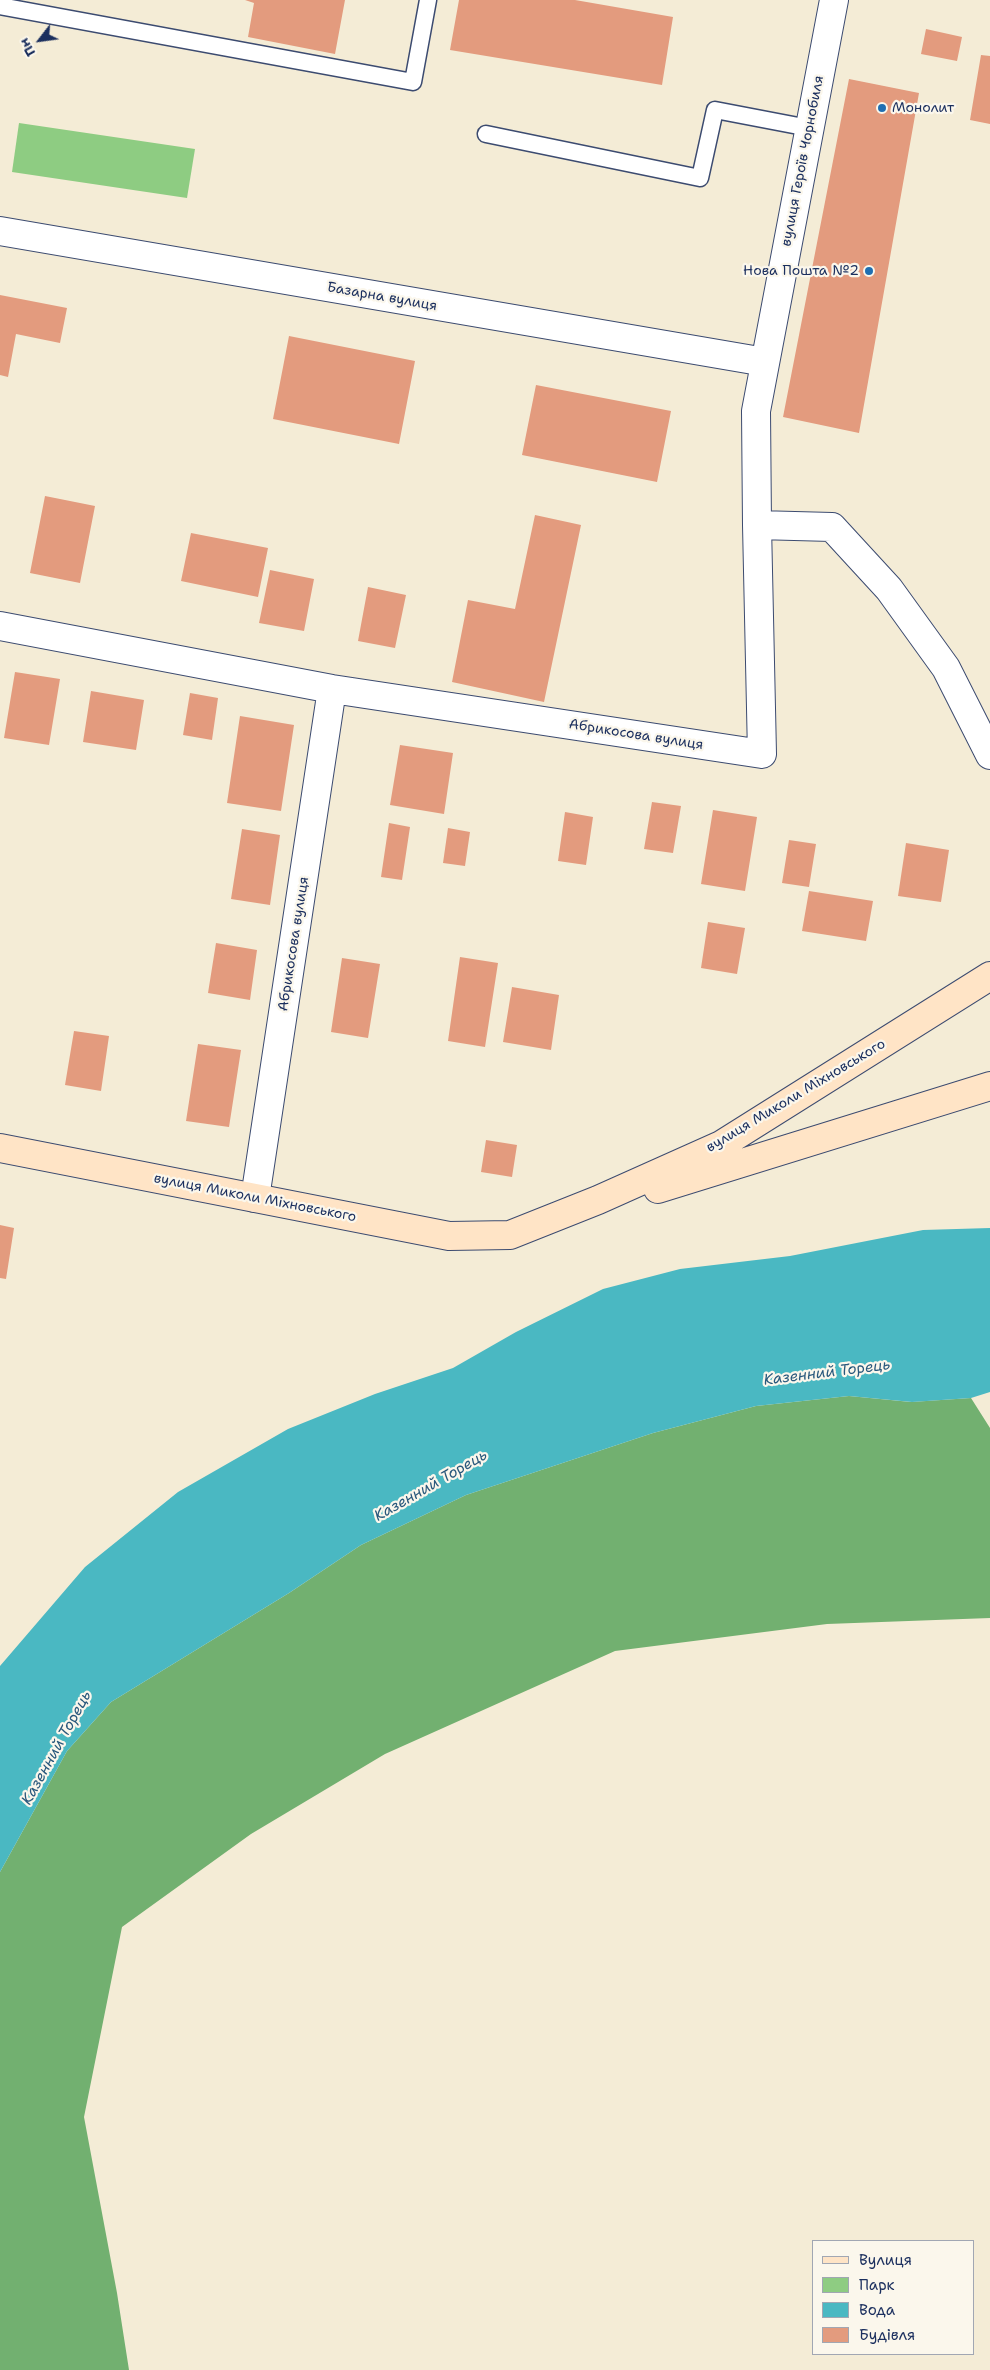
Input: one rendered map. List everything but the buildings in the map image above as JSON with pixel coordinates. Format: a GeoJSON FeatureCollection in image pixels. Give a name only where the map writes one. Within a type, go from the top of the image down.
{"type":"FeatureCollection","features":[{"type":"Feature","properties":{"kind":"street","name":"вулиця Героїв Чорнобиля"},"geometry":{"type":"LineString","coordinates":[[762,754],[756,411],[834,0]]}},
{"type":"Feature","properties":{"kind":"street","name":"Базарна вулиця"},"geometry":{"type":"LineString","coordinates":[[0,232],[765,362]]}},
{"type":"Feature","properties":{"kind":"street"},"geometry":{"type":"LineString","coordinates":[[758,526],[832,527],[889,589],[946,668],[990,755]]}},
{"type":"Feature","properties":{"kind":"street","name":"Абрикосова вулиця"},"geometry":{"type":"LineString","coordinates":[[0,626],[332,689],[762,754]]}},
{"type":"Feature","properties":{"kind":"street","name":"Абрикосова вулиця"},"geometry":{"type":"LineString","coordinates":[[255,1198],[332,689]]}},
{"type":"Feature","properties":{"kind":"street","name":"вулиця Миколи Міхновського"},"geometry":{"type":"LineString","coordinates":[[510,1235],[598,1200],[721,1145],[990,976]]}},
{"type":"Feature","properties":{"kind":"street","name":"вулиця Миколи Міхновського"},"geometry":{"type":"LineString","coordinates":[[0,1148],[448,1236],[510,1235],[990,1086]]}},
{"type":"Feature","properties":{"kind":"lane"},"geometry":{"type":"LineString","coordinates":[[0,6],[413,82],[428,0]]}},
{"type":"Feature","properties":{"kind":"lane"},"geometry":{"type":"LineString","coordinates":[[486,134],[700,178],[715,110],[809,128]]}},
{"type":"Feature","properties":{"kind":"green space"},"geometry":{"type":"Polygon","coordinates":[[[19,123],[195,149],[187,198],[12,172],[19,123]]]}},
{"type":"Feature","properties":{"kind":"green space"},"geometry":{"type":"Polygon","coordinates":[[[849,1396],[911,1402],[971,1398],[990,1428],[990,1618],[827,1624],[615,1651],[385,1754],[251,1834],[122,1927],[84,2117],[117,2293],[129,2370],[0,2370],[0,1872],[67,1751],[111,1702],[289,1593],[361,1545],[466,1495],[653,1433],[756,1406],[849,1396]]]}},
{"type":"Feature","properties":{"kind":"water","name":"Казенний Торець"},"geometry":{"type":"Polygon","coordinates":[[[990,1228],[990,1392],[971,1398],[912,1402],[849,1396],[756,1406],[653,1433],[466,1495],[361,1545],[289,1593],[111,1702],[67,1751],[0,1872],[0,1666],[85,1567],[178,1492],[288,1429],[375,1394],[453,1368],[516,1332],[603,1289],[680,1269],[790,1256],[923,1230],[990,1228]]]}},
{"type":"Feature","properties":{"kind":"place","name":"Монолит"},"geometry":{"type":"Point","coordinates":[882,108]}},
{"type":"Feature","properties":{"kind":"place","name":"Нова Пошта №2"},"geometry":{"type":"Point","coordinates":[869,271]}}]}
